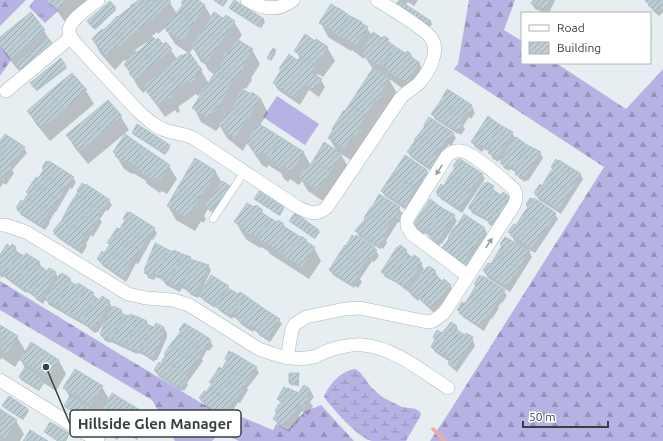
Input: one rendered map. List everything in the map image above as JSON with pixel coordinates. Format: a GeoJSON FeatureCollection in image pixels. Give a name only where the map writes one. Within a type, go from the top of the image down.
{"type":"FeatureCollection","features":[{"type":"Feature","properties":{"kind":"street"},"geometry":{"type":"LineString","coordinates":[[98,0],[74,20],[69,29],[71,37],[135,108],[154,124],[169,132],[190,136],[301,209],[314,213],[321,212],[330,203],[400,99],[422,78],[432,59],[434,46],[427,33],[377,0]]}},
{"type":"Feature","properties":{"kind":"street"},"geometry":{"type":"LineString","coordinates":[[247,0],[255,5],[269,8],[282,7],[293,0]]}},
{"type":"Feature","properties":{"kind":"street"},"geometry":{"type":"LineString","coordinates":[[6,91],[71,37]]}},
{"type":"Feature","properties":{"kind":"street"},"geometry":{"type":"LineString","coordinates":[[287,358],[292,329],[295,324],[306,317],[345,309],[360,308],[427,322],[433,321],[444,313],[468,276],[514,205],[516,201],[516,193],[514,189],[468,152],[458,150],[447,156],[407,219],[406,224],[412,234],[468,276]]}},
{"type":"Feature","properties":{"kind":"street"},"geometry":{"type":"LineString","coordinates":[[0,225],[26,232],[133,296],[173,300],[189,305],[259,349],[287,358],[314,356],[349,345],[377,347],[402,358],[448,388]]}},
{"type":"Feature","properties":{"kind":"street"},"geometry":{"type":"LineString","coordinates":[[0,380],[98,441]]}},
{"type":"Feature","properties":{"kind":"lane"},"geometry":{"type":"LineString","coordinates":[[213,219],[244,171]]}},
{"type":"Feature","properties":{"kind":"green space"},"geometry":{"type":"Polygon","coordinates":[[[0,0],[26,0],[0,26],[0,0]]]}},
{"type":"Feature","properties":{"kind":"green space"},"geometry":{"type":"Polygon","coordinates":[[[34,0],[48,0],[58,11],[45,23],[29,7],[34,0]]]}},
{"type":"Feature","properties":{"kind":"green space"},"geometry":{"type":"Polygon","coordinates":[[[469,0],[515,0],[504,30],[521,40],[521,64],[558,64],[626,109],[663,69],[663,441],[430,441],[604,167],[454,69],[458,64],[469,0]]]}},
{"type":"Feature","properties":{"kind":"green space"},"geometry":{"type":"Polygon","coordinates":[[[0,44],[11,60],[0,76],[0,44]]]}},
{"type":"Feature","properties":{"kind":"green space"},"geometry":{"type":"Polygon","coordinates":[[[277,96],[319,124],[305,145],[263,117],[277,96]]]}},
{"type":"Feature","properties":{"kind":"green space"},"geometry":{"type":"Polygon","coordinates":[[[0,281],[231,421],[237,415],[273,430],[276,424],[288,430],[304,412],[321,405],[354,441],[239,441],[220,433],[212,441],[175,441],[152,400],[0,310],[0,281]]]}},
{"type":"Feature","properties":{"kind":"green space"},"geometry":{"type":"Polygon","coordinates":[[[355,369],[360,372],[371,387],[382,397],[402,407],[416,409],[420,412],[421,415],[406,441],[372,441],[366,439],[346,422],[324,397],[329,387],[340,375],[355,369]]]}},
{"type":"Feature","properties":{"kind":"building"},"geometry":{"type":"Polygon","coordinates":[[[49,0],[69,0],[57,9],[49,0]]]}},
{"type":"Feature","properties":{"kind":"building"},"geometry":{"type":"Polygon","coordinates":[[[139,0],[142,0],[155,16],[150,21],[148,19],[140,29],[125,11],[139,0]]]}},
{"type":"Feature","properties":{"kind":"building"},"geometry":{"type":"Polygon","coordinates":[[[142,0],[169,0],[171,2],[155,16],[142,0]]]}},
{"type":"Feature","properties":{"kind":"building"},"geometry":{"type":"Polygon","coordinates":[[[183,0],[198,0],[205,5],[195,22],[178,11],[183,4],[181,3],[183,0]]]}},
{"type":"Feature","properties":{"kind":"building"},"geometry":{"type":"Polygon","coordinates":[[[214,0],[226,0],[222,5],[214,0]]]}},
{"type":"Feature","properties":{"kind":"building"},"geometry":{"type":"Polygon","coordinates":[[[234,0],[264,19],[259,27],[229,8],[234,0]]]}},
{"type":"Feature","properties":{"kind":"building"},"geometry":{"type":"Polygon","coordinates":[[[399,0],[431,21],[426,29],[394,8],[399,0]]]}},
{"type":"Feature","properties":{"kind":"building"},"geometry":{"type":"Polygon","coordinates":[[[533,0],[550,0],[545,10],[531,4],[533,0]]]}},
{"type":"Feature","properties":{"kind":"building"},"geometry":{"type":"Polygon","coordinates":[[[663,0],[663,11],[660,8],[656,12],[645,1],[663,0]]]}},
{"type":"Feature","properties":{"kind":"building"},"geometry":{"type":"Polygon","coordinates":[[[110,1],[116,8],[93,28],[87,21],[110,1]]]}},
{"type":"Feature","properties":{"kind":"building"},"geometry":{"type":"Polygon","coordinates":[[[331,4],[350,16],[337,35],[319,23],[331,4]]]}},
{"type":"Feature","properties":{"kind":"building"},"geometry":{"type":"Polygon","coordinates":[[[125,11],[140,29],[128,37],[129,38],[124,43],[109,25],[117,16],[118,17],[125,11]]]}},
{"type":"Feature","properties":{"kind":"building"},"geometry":{"type":"Polygon","coordinates":[[[178,11],[195,22],[182,41],[166,31],[167,29],[164,28],[178,11]]]}},
{"type":"Feature","properties":{"kind":"building"},"geometry":{"type":"Polygon","coordinates":[[[31,12],[45,30],[29,43],[15,25],[31,12]]]}},
{"type":"Feature","properties":{"kind":"building"},"geometry":{"type":"Polygon","coordinates":[[[214,12],[223,18],[226,15],[235,21],[221,42],[203,30],[214,12]]]}},
{"type":"Feature","properties":{"kind":"building"},"geometry":{"type":"Polygon","coordinates":[[[350,16],[368,27],[356,46],[344,37],[343,39],[337,35],[350,16]]]}},
{"type":"Feature","properties":{"kind":"building"},"geometry":{"type":"Polygon","coordinates":[[[15,25],[29,43],[11,58],[0,45],[0,37],[15,25]]]}},
{"type":"Feature","properties":{"kind":"building"},"geometry":{"type":"Polygon","coordinates":[[[109,25],[124,43],[117,48],[116,47],[107,57],[92,39],[102,29],[103,30],[109,25]]]}},
{"type":"Feature","properties":{"kind":"building"},"geometry":{"type":"Polygon","coordinates":[[[203,30],[221,42],[207,62],[199,56],[200,54],[191,46],[203,30]]]}},
{"type":"Feature","properties":{"kind":"building"},"geometry":{"type":"Polygon","coordinates":[[[373,32],[382,38],[384,36],[389,39],[387,41],[396,47],[383,66],[380,64],[379,66],[364,56],[365,55],[361,52],[373,32]]]}},
{"type":"Feature","properties":{"kind":"building"},"geometry":{"type":"Polygon","coordinates":[[[305,34],[328,47],[316,65],[294,51],[305,34]]]}},
{"type":"Feature","properties":{"kind":"building"},"geometry":{"type":"Polygon","coordinates":[[[47,37],[54,45],[23,72],[16,64],[47,37]]]}},
{"type":"Feature","properties":{"kind":"building"},"geometry":{"type":"Polygon","coordinates":[[[153,37],[156,40],[158,38],[163,44],[166,42],[172,49],[154,64],[142,48],[153,37]]]}},
{"type":"Feature","properties":{"kind":"building"},"geometry":{"type":"Polygon","coordinates":[[[237,39],[253,49],[243,65],[245,66],[238,77],[236,75],[233,81],[216,71],[225,58],[222,57],[226,51],[228,53],[237,39]]]}},
{"type":"Feature","properties":{"kind":"building"},"geometry":{"type":"Polygon","coordinates":[[[396,47],[405,53],[407,51],[411,54],[410,56],[420,63],[407,82],[387,71],[388,69],[383,66],[396,47]]]}},
{"type":"Feature","properties":{"kind":"building"},"geometry":{"type":"Polygon","coordinates":[[[142,48],[154,64],[135,80],[124,64],[128,60],[126,59],[142,48]]]}},
{"type":"Feature","properties":{"kind":"building"},"geometry":{"type":"Polygon","coordinates":[[[273,48],[276,50],[269,60],[267,58],[273,48]]]}},
{"type":"Feature","properties":{"kind":"building"},"geometry":{"type":"Polygon","coordinates":[[[189,52],[202,70],[194,76],[196,79],[190,84],[188,81],[178,88],[164,70],[181,55],[182,56],[189,52]]]}},
{"type":"Feature","properties":{"kind":"building"},"geometry":{"type":"Polygon","coordinates":[[[289,54],[297,60],[300,57],[303,59],[304,57],[316,65],[311,72],[322,79],[314,90],[305,84],[295,98],[273,83],[281,70],[279,69],[289,54]]]}},
{"type":"Feature","properties":{"kind":"building"},"geometry":{"type":"Polygon","coordinates":[[[61,58],[66,66],[36,90],[30,83],[61,58]]]}},
{"type":"Feature","properties":{"kind":"building"},"geometry":{"type":"Polygon","coordinates":[[[373,68],[390,79],[379,95],[381,96],[378,101],[376,100],[366,115],[349,105],[373,68]]]}},
{"type":"Feature","properties":{"kind":"building"},"geometry":{"type":"Polygon","coordinates":[[[164,70],[178,88],[171,94],[173,97],[169,100],[167,97],[157,105],[143,87],[147,84],[146,83],[164,70]]]}},
{"type":"Feature","properties":{"kind":"building"},"geometry":{"type":"Polygon","coordinates":[[[216,71],[233,81],[215,112],[213,110],[208,118],[192,108],[202,93],[200,91],[203,87],[205,88],[216,71]]]}},
{"type":"Feature","properties":{"kind":"building"},"geometry":{"type":"Polygon","coordinates":[[[72,73],[87,90],[64,110],[49,92],[72,73]]]}},
{"type":"Feature","properties":{"kind":"building"},"geometry":{"type":"Polygon","coordinates":[[[242,89],[251,94],[252,92],[261,99],[248,118],[232,107],[237,100],[235,99],[242,89]]]}},
{"type":"Feature","properties":{"kind":"building"},"geometry":{"type":"Polygon","coordinates":[[[447,89],[472,105],[471,106],[473,108],[469,115],[466,113],[463,117],[440,102],[447,89]]]}},
{"type":"Feature","properties":{"kind":"building"},"geometry":{"type":"Polygon","coordinates":[[[49,92],[64,110],[42,128],[27,111],[49,92]]]}},
{"type":"Feature","properties":{"kind":"building"},"geometry":{"type":"Polygon","coordinates":[[[108,100],[122,116],[102,133],[89,116],[108,100]]]}},
{"type":"Feature","properties":{"kind":"building"},"geometry":{"type":"Polygon","coordinates":[[[440,102],[463,117],[460,122],[463,124],[459,131],[456,129],[455,130],[431,114],[440,102]]]}},
{"type":"Feature","properties":{"kind":"building"},"geometry":{"type":"Polygon","coordinates":[[[349,105],[366,115],[358,129],[360,130],[356,136],[353,134],[344,148],[328,138],[344,110],[345,111],[349,105]]]}},
{"type":"Feature","properties":{"kind":"building"},"geometry":{"type":"Polygon","coordinates":[[[232,107],[248,118],[235,138],[227,133],[228,131],[218,124],[232,107]]]}},
{"type":"Feature","properties":{"kind":"building"},"geometry":{"type":"Polygon","coordinates":[[[89,116],[102,133],[80,151],[66,135],[89,116]]]}},
{"type":"Feature","properties":{"kind":"building"},"geometry":{"type":"Polygon","coordinates":[[[488,116],[500,125],[485,148],[481,145],[479,147],[471,142],[488,116]]]}},
{"type":"Feature","properties":{"kind":"building"},"geometry":{"type":"Polygon","coordinates":[[[429,117],[454,133],[448,142],[446,140],[440,149],[418,135],[425,126],[424,125],[429,117]]]}},
{"type":"Feature","properties":{"kind":"building"},"geometry":{"type":"Polygon","coordinates":[[[258,123],[282,138],[269,158],[260,152],[259,155],[253,151],[254,148],[246,143],[258,123]]]}},
{"type":"Feature","properties":{"kind":"building"},"geometry":{"type":"Polygon","coordinates":[[[137,124],[170,145],[164,153],[132,133],[137,124]]]}},
{"type":"Feature","properties":{"kind":"building"},"geometry":{"type":"Polygon","coordinates":[[[500,125],[513,132],[498,156],[497,155],[495,157],[488,153],[490,150],[485,148],[500,125]]]}},
{"type":"Feature","properties":{"kind":"building"},"geometry":{"type":"Polygon","coordinates":[[[5,134],[25,147],[13,162],[0,153],[0,141],[5,134]]]}},
{"type":"Feature","properties":{"kind":"building"},"geometry":{"type":"Polygon","coordinates":[[[125,134],[145,148],[133,165],[126,160],[124,162],[115,156],[116,154],[113,152],[125,134]]]}},
{"type":"Feature","properties":{"kind":"building"},"geometry":{"type":"Polygon","coordinates":[[[418,135],[440,149],[434,158],[437,159],[432,167],[429,167],[407,152],[418,135]]]}},
{"type":"Feature","properties":{"kind":"building"},"geometry":{"type":"Polygon","coordinates":[[[516,137],[527,145],[512,168],[507,165],[506,167],[500,163],[502,161],[500,160],[513,138],[515,139],[516,137]]]}},
{"type":"Feature","properties":{"kind":"building"},"geometry":{"type":"Polygon","coordinates":[[[282,138],[304,152],[292,172],[282,166],[280,169],[275,166],[277,163],[269,158],[282,138]]]}},
{"type":"Feature","properties":{"kind":"building"},"geometry":{"type":"Polygon","coordinates":[[[324,142],[342,154],[330,172],[313,161],[324,142]]]}},
{"type":"Feature","properties":{"kind":"building"},"geometry":{"type":"Polygon","coordinates":[[[527,145],[541,152],[525,177],[523,176],[522,178],[515,174],[517,171],[512,168],[527,145]]]}},
{"type":"Feature","properties":{"kind":"building"},"geometry":{"type":"Polygon","coordinates":[[[145,148],[170,165],[159,181],[154,178],[152,180],[138,171],[139,169],[133,165],[145,148]]]}},
{"type":"Feature","properties":{"kind":"building"},"geometry":{"type":"Polygon","coordinates":[[[0,153],[13,162],[10,166],[12,168],[3,181],[0,179],[0,153]]]}},
{"type":"Feature","properties":{"kind":"building"},"geometry":{"type":"Polygon","coordinates":[[[405,155],[428,172],[415,188],[393,173],[405,155]]]}},
{"type":"Feature","properties":{"kind":"building"},"geometry":{"type":"Polygon","coordinates":[[[195,158],[216,171],[210,180],[212,181],[209,187],[207,186],[199,199],[178,187],[195,158]]]}},
{"type":"Feature","properties":{"kind":"building"},"geometry":{"type":"Polygon","coordinates":[[[458,159],[483,174],[472,191],[449,176],[455,168],[453,166],[458,159]]]}},
{"type":"Feature","properties":{"kind":"building"},"geometry":{"type":"Polygon","coordinates":[[[556,159],[581,174],[570,192],[547,177],[553,168],[551,167],[556,159]]]}},
{"type":"Feature","properties":{"kind":"building"},"geometry":{"type":"Polygon","coordinates":[[[46,161],[49,161],[74,177],[64,189],[41,174],[44,169],[42,168],[46,161]]]}},
{"type":"Feature","properties":{"kind":"building"},"geometry":{"type":"Polygon","coordinates":[[[313,161],[330,172],[318,190],[299,178],[307,165],[309,166],[313,161]]]}},
{"type":"Feature","properties":{"kind":"building"},"geometry":{"type":"Polygon","coordinates":[[[393,173],[415,188],[405,207],[381,191],[393,173]]]}},
{"type":"Feature","properties":{"kind":"building"},"geometry":{"type":"Polygon","coordinates":[[[41,174],[64,189],[59,200],[32,183],[36,177],[38,178],[41,174]]]}},
{"type":"Feature","properties":{"kind":"building"},"geometry":{"type":"Polygon","coordinates":[[[449,176],[472,191],[459,209],[437,195],[438,194],[436,192],[441,184],[444,186],[449,176]]]}},
{"type":"Feature","properties":{"kind":"building"},"geometry":{"type":"Polygon","coordinates":[[[547,177],[570,192],[558,210],[534,193],[540,184],[542,186],[547,177]]]}},
{"type":"Feature","properties":{"kind":"building"},"geometry":{"type":"Polygon","coordinates":[[[222,181],[230,186],[212,212],[204,206],[222,181]]]}},
{"type":"Feature","properties":{"kind":"building"},"geometry":{"type":"Polygon","coordinates":[[[487,182],[494,186],[492,189],[496,192],[481,215],[468,208],[484,183],[486,184],[487,182]]]}},
{"type":"Feature","properties":{"kind":"building"},"geometry":{"type":"Polygon","coordinates":[[[32,183],[59,200],[49,212],[26,197],[29,193],[26,192],[32,183]]]}},
{"type":"Feature","properties":{"kind":"building"},"geometry":{"type":"Polygon","coordinates":[[[82,183],[85,185],[86,184],[110,200],[101,211],[76,195],[82,183]]]}},
{"type":"Feature","properties":{"kind":"building"},"geometry":{"type":"Polygon","coordinates":[[[178,187],[199,199],[196,204],[199,205],[196,210],[193,209],[187,218],[167,206],[178,187]]]}},
{"type":"Feature","properties":{"kind":"building"},"geometry":{"type":"Polygon","coordinates":[[[259,191],[284,207],[279,215],[254,199],[259,191]]]}},
{"type":"Feature","properties":{"kind":"building"},"geometry":{"type":"Polygon","coordinates":[[[496,192],[501,195],[503,192],[510,197],[508,199],[510,200],[493,225],[481,215],[496,192]]]}},
{"type":"Feature","properties":{"kind":"building"},"geometry":{"type":"Polygon","coordinates":[[[379,194],[400,207],[398,210],[402,213],[398,219],[395,218],[389,227],[367,213],[379,194]]]}},
{"type":"Feature","properties":{"kind":"building"},"geometry":{"type":"Polygon","coordinates":[[[76,195],[101,211],[98,215],[100,217],[96,223],[69,206],[76,195]]]}},
{"type":"Feature","properties":{"kind":"building"},"geometry":{"type":"Polygon","coordinates":[[[26,197],[49,212],[46,217],[48,218],[42,226],[17,210],[18,209],[16,208],[21,200],[23,202],[26,197]]]}},
{"type":"Feature","properties":{"kind":"building"},"geometry":{"type":"Polygon","coordinates":[[[530,198],[534,198],[556,213],[546,229],[523,214],[528,207],[526,205],[530,198]]]}},
{"type":"Feature","properties":{"kind":"building"},"geometry":{"type":"Polygon","coordinates":[[[430,199],[442,208],[426,232],[422,229],[420,231],[414,226],[414,223],[430,199]]]}},
{"type":"Feature","properties":{"kind":"building"},"geometry":{"type":"Polygon","coordinates":[[[247,203],[254,207],[256,205],[263,210],[261,212],[270,218],[258,237],[253,234],[252,236],[234,222],[247,203]]]}},
{"type":"Feature","properties":{"kind":"building"},"geometry":{"type":"Polygon","coordinates":[[[69,206],[96,223],[90,233],[88,231],[85,235],[62,220],[69,206]]]}},
{"type":"Feature","properties":{"kind":"building"},"geometry":{"type":"Polygon","coordinates":[[[442,208],[455,215],[439,240],[438,239],[436,242],[429,237],[431,234],[426,232],[442,208]]]}},
{"type":"Feature","properties":{"kind":"building"},"geometry":{"type":"Polygon","coordinates":[[[127,212],[130,212],[155,228],[146,240],[122,225],[125,221],[123,219],[127,212]]]}},
{"type":"Feature","properties":{"kind":"building"},"geometry":{"type":"Polygon","coordinates":[[[295,213],[319,230],[314,238],[289,221],[295,213]]]}},
{"type":"Feature","properties":{"kind":"building"},"geometry":{"type":"Polygon","coordinates":[[[367,213],[389,227],[383,236],[385,238],[380,245],[377,245],[355,231],[365,219],[364,218],[367,213]]]}},
{"type":"Feature","properties":{"kind":"building"},"geometry":{"type":"Polygon","coordinates":[[[464,214],[485,228],[484,230],[486,231],[474,247],[451,232],[456,225],[457,226],[464,214]]]}},
{"type":"Feature","properties":{"kind":"building"},"geometry":{"type":"Polygon","coordinates":[[[523,214],[546,229],[540,235],[532,249],[510,235],[511,233],[508,232],[514,224],[516,225],[523,214]]]}},
{"type":"Feature","properties":{"kind":"building"},"geometry":{"type":"Polygon","coordinates":[[[270,218],[277,222],[278,220],[284,224],[283,226],[293,232],[280,252],[261,241],[258,237],[270,218]]]}},
{"type":"Feature","properties":{"kind":"building"},"geometry":{"type":"Polygon","coordinates":[[[62,220],[85,235],[83,239],[85,241],[79,250],[54,234],[55,232],[53,231],[62,220]]]}},
{"type":"Feature","properties":{"kind":"building"},"geometry":{"type":"Polygon","coordinates":[[[122,225],[146,240],[140,251],[113,234],[117,228],[120,229],[122,225]]]}},
{"type":"Feature","properties":{"kind":"building"},"geometry":{"type":"Polygon","coordinates":[[[293,232],[307,240],[305,241],[315,247],[302,267],[282,255],[283,254],[280,252],[293,232]]]}},
{"type":"Feature","properties":{"kind":"building"},"geometry":{"type":"Polygon","coordinates":[[[451,232],[474,247],[467,256],[470,258],[465,265],[462,265],[440,250],[449,239],[448,238],[451,232]]]}},
{"type":"Feature","properties":{"kind":"building"},"geometry":{"type":"Polygon","coordinates":[[[113,234],[140,251],[130,263],[107,249],[110,244],[107,243],[113,234]]]}},
{"type":"Feature","properties":{"kind":"building"},"geometry":{"type":"Polygon","coordinates":[[[352,235],[355,237],[356,235],[375,247],[374,248],[377,250],[363,265],[341,251],[345,245],[346,246],[352,235]]]}},
{"type":"Feature","properties":{"kind":"building"},"geometry":{"type":"Polygon","coordinates":[[[505,237],[530,251],[522,262],[523,263],[519,270],[496,255],[502,246],[500,244],[505,237]]]}},
{"type":"Feature","properties":{"kind":"building"},"geometry":{"type":"Polygon","coordinates":[[[155,243],[169,250],[158,275],[153,273],[152,276],[144,273],[144,270],[155,243]]]}},
{"type":"Feature","properties":{"kind":"building"},"geometry":{"type":"Polygon","coordinates":[[[7,244],[11,247],[12,244],[16,247],[14,250],[19,253],[4,275],[0,273],[0,255],[7,244]]]}},
{"type":"Feature","properties":{"kind":"building"},"geometry":{"type":"Polygon","coordinates":[[[400,245],[407,250],[405,253],[409,255],[393,279],[381,272],[397,247],[398,248],[400,245]]]}},
{"type":"Feature","properties":{"kind":"building"},"geometry":{"type":"Polygon","coordinates":[[[107,249],[130,263],[127,268],[129,269],[124,278],[97,259],[102,251],[104,253],[107,249]]]}},
{"type":"Feature","properties":{"kind":"building"},"geometry":{"type":"Polygon","coordinates":[[[169,250],[173,252],[174,250],[182,254],[170,283],[162,280],[164,277],[158,275],[169,250]]]}},
{"type":"Feature","properties":{"kind":"building"},"geometry":{"type":"Polygon","coordinates":[[[341,251],[363,265],[357,275],[360,277],[355,284],[352,282],[351,284],[329,270],[341,251]]]}},
{"type":"Feature","properties":{"kind":"building"},"geometry":{"type":"Polygon","coordinates":[[[19,253],[24,256],[26,253],[32,257],[15,283],[4,275],[19,253]]]}},
{"type":"Feature","properties":{"kind":"building"},"geometry":{"type":"Polygon","coordinates":[[[182,254],[191,257],[190,259],[193,260],[182,285],[179,284],[178,288],[170,284],[182,254]]]}},
{"type":"Feature","properties":{"kind":"building"},"geometry":{"type":"Polygon","coordinates":[[[409,255],[413,258],[414,255],[420,259],[419,261],[422,263],[407,287],[404,287],[393,279],[409,255]]]}},
{"type":"Feature","properties":{"kind":"building"},"geometry":{"type":"Polygon","coordinates":[[[496,255],[519,270],[515,276],[514,275],[507,287],[485,273],[483,270],[488,263],[491,264],[496,255]]]}},
{"type":"Feature","properties":{"kind":"building"},"geometry":{"type":"Polygon","coordinates":[[[32,257],[40,262],[38,265],[43,268],[28,290],[23,289],[15,283],[32,257]]]}},
{"type":"Feature","properties":{"kind":"building"},"geometry":{"type":"Polygon","coordinates":[[[193,260],[209,265],[196,294],[187,291],[188,288],[182,285],[193,260]]]}},
{"type":"Feature","properties":{"kind":"building"},"geometry":{"type":"Polygon","coordinates":[[[429,266],[436,271],[434,274],[438,277],[420,299],[408,291],[429,266]]]}},
{"type":"Feature","properties":{"kind":"building"},"geometry":{"type":"Polygon","coordinates":[[[43,268],[47,271],[49,268],[56,272],[56,275],[40,300],[28,290],[43,268]]]}},
{"type":"Feature","properties":{"kind":"building"},"geometry":{"type":"Polygon","coordinates":[[[62,273],[70,278],[69,280],[71,282],[57,305],[52,304],[45,298],[62,273]]]}},
{"type":"Feature","properties":{"kind":"building"},"geometry":{"type":"Polygon","coordinates":[[[211,275],[229,286],[217,304],[213,302],[212,304],[199,296],[211,275]]]}},
{"type":"Feature","properties":{"kind":"building"},"geometry":{"type":"Polygon","coordinates":[[[480,275],[505,290],[492,310],[470,296],[476,285],[474,284],[480,275]]]}},
{"type":"Feature","properties":{"kind":"building"},"geometry":{"type":"Polygon","coordinates":[[[438,277],[442,281],[444,279],[451,285],[431,309],[420,299],[438,277]]]}},
{"type":"Feature","properties":{"kind":"building"},"geometry":{"type":"Polygon","coordinates":[[[71,282],[76,285],[78,283],[86,288],[69,315],[57,305],[71,282]]]}},
{"type":"Feature","properties":{"kind":"building"},"geometry":{"type":"Polygon","coordinates":[[[86,288],[94,293],[92,295],[96,298],[82,321],[69,315],[86,288]]]}},
{"type":"Feature","properties":{"kind":"building"},"geometry":{"type":"Polygon","coordinates":[[[228,288],[238,294],[240,292],[246,296],[234,315],[230,313],[229,315],[216,307],[228,288]]]}},
{"type":"Feature","properties":{"kind":"building"},"geometry":{"type":"Polygon","coordinates":[[[102,296],[110,301],[109,305],[95,328],[94,327],[92,329],[82,321],[96,298],[99,300],[102,296]]]}},
{"type":"Feature","properties":{"kind":"building"},"geometry":{"type":"Polygon","coordinates":[[[246,296],[263,308],[250,328],[238,320],[239,318],[234,315],[246,296]]]}},
{"type":"Feature","properties":{"kind":"building"},"geometry":{"type":"Polygon","coordinates":[[[470,296],[492,310],[481,327],[459,313],[460,311],[457,310],[462,302],[465,303],[470,296]]]}},
{"type":"Feature","properties":{"kind":"building"},"geometry":{"type":"Polygon","coordinates":[[[113,306],[122,310],[120,313],[123,314],[113,339],[108,339],[100,334],[110,308],[112,309],[113,306]]]}},
{"type":"Feature","properties":{"kind":"building"},"geometry":{"type":"Polygon","coordinates":[[[263,308],[280,319],[268,338],[251,326],[263,308]]]}},
{"type":"Feature","properties":{"kind":"building"},"geometry":{"type":"Polygon","coordinates":[[[123,314],[128,316],[130,314],[138,317],[126,347],[113,339],[123,314]]]}},
{"type":"Feature","properties":{"kind":"building"},"geometry":{"type":"Polygon","coordinates":[[[138,317],[147,321],[146,324],[151,326],[140,351],[126,347],[138,317]]]}},
{"type":"Feature","properties":{"kind":"building"},"geometry":{"type":"Polygon","coordinates":[[[451,322],[457,326],[455,329],[460,332],[444,356],[431,347],[435,339],[433,337],[437,330],[442,333],[451,322]]]}},
{"type":"Feature","properties":{"kind":"building"},"geometry":{"type":"Polygon","coordinates":[[[156,323],[164,327],[163,331],[165,331],[154,356],[153,355],[152,357],[140,351],[151,326],[154,327],[156,323]]]}},
{"type":"Feature","properties":{"kind":"building"},"geometry":{"type":"Polygon","coordinates":[[[184,323],[211,340],[207,347],[205,346],[202,350],[178,335],[181,331],[179,330],[184,323]]]}},
{"type":"Feature","properties":{"kind":"building"},"geometry":{"type":"Polygon","coordinates":[[[0,325],[18,336],[7,354],[0,349],[0,325]]]}},
{"type":"Feature","properties":{"kind":"building"},"geometry":{"type":"Polygon","coordinates":[[[460,332],[465,335],[466,333],[473,337],[473,340],[454,368],[448,364],[450,359],[444,356],[460,332]]]}},
{"type":"Feature","properties":{"kind":"building"},"geometry":{"type":"Polygon","coordinates":[[[178,335],[202,350],[199,354],[201,356],[197,362],[170,345],[178,335]]]}},
{"type":"Feature","properties":{"kind":"building"},"geometry":{"type":"Polygon","coordinates":[[[31,342],[59,360],[48,378],[20,360],[31,342]]]}},
{"type":"Feature","properties":{"kind":"building"},"geometry":{"type":"Polygon","coordinates":[[[170,345],[197,362],[187,374],[163,359],[166,355],[164,354],[170,345]]]}},
{"type":"Feature","properties":{"kind":"building"},"geometry":{"type":"Polygon","coordinates":[[[229,351],[257,367],[248,380],[224,365],[229,351]]]}},
{"type":"Feature","properties":{"kind":"building"},"geometry":{"type":"Polygon","coordinates":[[[163,359],[187,374],[186,380],[182,387],[179,387],[155,372],[156,371],[154,370],[159,362],[161,364],[163,359]]]}},
{"type":"Feature","properties":{"kind":"building"},"geometry":{"type":"Polygon","coordinates":[[[224,365],[248,380],[242,391],[215,374],[219,367],[222,369],[224,365]]]}},
{"type":"Feature","properties":{"kind":"building"},"geometry":{"type":"Polygon","coordinates":[[[25,367],[44,379],[38,389],[19,377],[25,367]]]}},
{"type":"Feature","properties":{"kind":"building"},"geometry":{"type":"Polygon","coordinates":[[[75,369],[103,386],[91,405],[63,388],[75,369]]]}},
{"type":"Feature","properties":{"kind":"building"},"geometry":{"type":"Polygon","coordinates":[[[289,373],[299,373],[298,384],[289,383],[289,373]]]}},
{"type":"Feature","properties":{"kind":"building"},"geometry":{"type":"Polygon","coordinates":[[[215,374],[242,391],[237,399],[236,398],[232,403],[209,388],[212,384],[209,382],[215,374]]]}},
{"type":"Feature","properties":{"kind":"building"},"geometry":{"type":"Polygon","coordinates":[[[304,385],[310,389],[306,396],[309,398],[304,409],[298,405],[292,418],[290,417],[284,426],[273,419],[279,404],[282,405],[283,403],[277,399],[284,387],[298,393],[304,385]]]}},
{"type":"Feature","properties":{"kind":"building"},"geometry":{"type":"Polygon","coordinates":[[[209,388],[232,403],[229,408],[231,409],[226,417],[201,401],[199,398],[204,391],[206,392],[209,388]]]}},
{"type":"Feature","properties":{"kind":"building"},"geometry":{"type":"Polygon","coordinates":[[[112,393],[140,410],[129,427],[101,410],[112,393]]]}},
{"type":"Feature","properties":{"kind":"building"},"geometry":{"type":"Polygon","coordinates":[[[9,396],[28,409],[22,419],[2,406],[9,396]]]}},
{"type":"Feature","properties":{"kind":"building"},"geometry":{"type":"Polygon","coordinates":[[[70,396],[90,408],[83,418],[64,406],[70,396]]]}},
{"type":"Feature","properties":{"kind":"building"},"geometry":{"type":"Polygon","coordinates":[[[0,409],[17,420],[5,439],[0,435],[0,409]]]}},
{"type":"Feature","properties":{"kind":"building"},"geometry":{"type":"Polygon","coordinates":[[[104,416],[123,428],[116,438],[97,426],[104,416]]]}},
{"type":"Feature","properties":{"kind":"building"},"geometry":{"type":"Polygon","coordinates":[[[50,422],[69,433],[64,441],[58,441],[44,432],[50,422]]]}},
{"type":"Feature","properties":{"kind":"building"},"geometry":{"type":"Polygon","coordinates":[[[30,430],[48,441],[23,441],[30,430]]]}},
{"type":"Feature","properties":{"kind":"waterway"},"geometry":{"type":"LineString","coordinates":[[433,429],[445,441]]}},
{"type":"Feature","properties":{"kind":"place","name":"Hillside Glen Manager"},"geometry":{"type":"Point","coordinates":[46,367]}}]}
